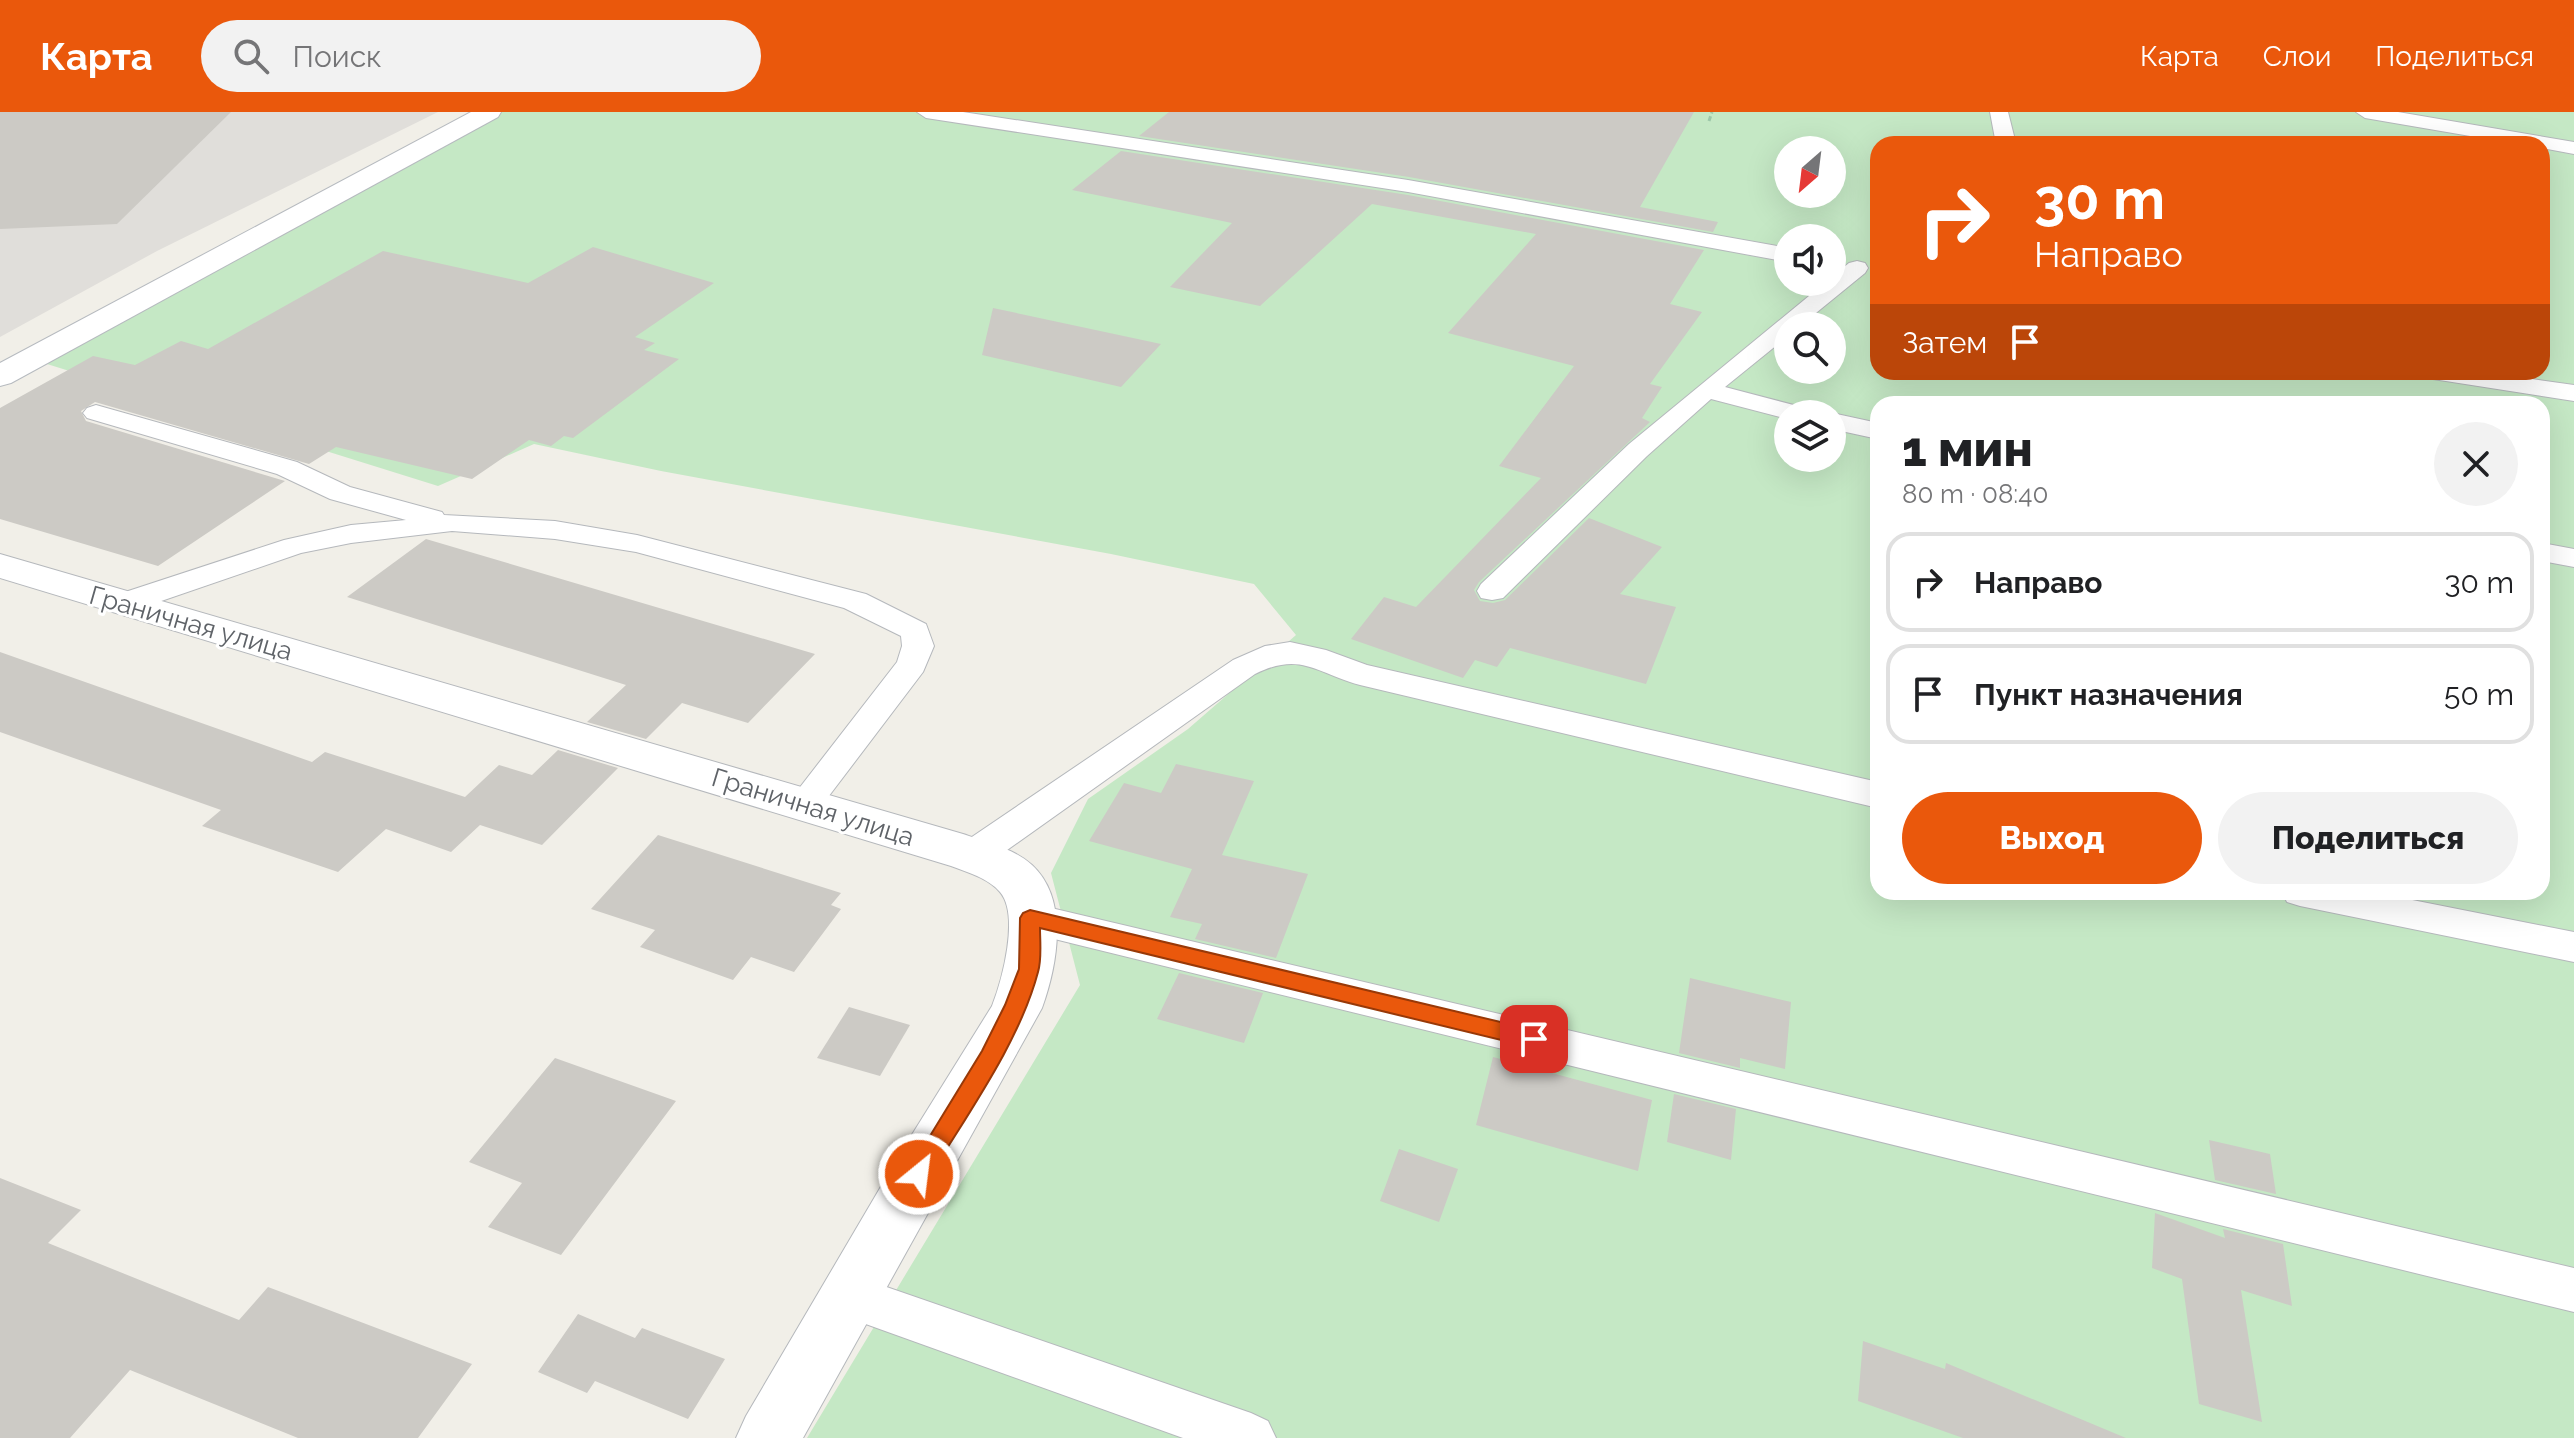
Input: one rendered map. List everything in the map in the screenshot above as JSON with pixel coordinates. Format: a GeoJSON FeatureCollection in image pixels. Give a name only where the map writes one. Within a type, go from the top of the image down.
{"type":"FeatureCollection","features":[{"type":"Feature","properties":{"kind":"street"},"geometry":{"type":"LineString","coordinates":[[0,376],[489,112]]}},
{"type":"Feature","properties":{"kind":"street","name":"Граничная улица"},"geometry":{"type":"LineString","coordinates":[[0,566],[973,855],[994,864],[1020,884],[1030,918],[1029,969],[1016,1005],[989,1057],[946,1125],[768,1438]]}},
{"type":"Feature","properties":{"kind":"lane"},"geometry":{"type":"LineString","coordinates":[[926,112],[1408,186],[1774,252]]}},
{"type":"Feature","properties":{"kind":"lane"},"geometry":{"type":"LineString","coordinates":[[1999,112],[2004,136]]}},
{"type":"Feature","properties":{"kind":"lane"},"geometry":{"type":"LineString","coordinates":[[2365,112],[2504,136]]}},
{"type":"Feature","properties":{"kind":"lane"},"geometry":{"type":"LineString","coordinates":[[2550,144],[2574,148]]}},
{"type":"Feature","properties":{"kind":"lane"},"geometry":{"type":"LineString","coordinates":[[1492,591],[1638,450],[1856,267]]}},
{"type":"Feature","properties":{"kind":"lane"},"geometry":{"type":"LineString","coordinates":[[2487,380],[2574,393]]}},
{"type":"Feature","properties":{"kind":"lane"},"geometry":{"type":"LineString","coordinates":[[1707,390],[1774,407]]}},
{"type":"Feature","properties":{"kind":"lane"},"geometry":{"type":"LineString","coordinates":[[96,413],[287,468],[340,493],[452,523]]}},
{"type":"Feature","properties":{"kind":"lane"},"geometry":{"type":"LineString","coordinates":[[1846,424],[1870,429]]}},
{"type":"Feature","properties":{"kind":"lane"},"geometry":{"type":"LineString","coordinates":[[124,603],[294,546],[351,534],[452,523],[555,530],[637,544],[855,601],[915,631],[918,646],[912,665],[804,804]]}},
{"type":"Feature","properties":{"kind":"lane"},"geometry":{"type":"LineString","coordinates":[[2550,554],[2574,558]]}},
{"type":"Feature","properties":{"kind":"lane"},"geometry":{"type":"LineString","coordinates":[[973,855],[1244,667],[1264,655],[1292,650],[1373,677],[1870,793]]}},
{"type":"Feature","properties":{"kind":"lane"},"geometry":{"type":"LineString","coordinates":[[2340,900],[2574,947]]}},
{"type":"Feature","properties":{"kind":"lane"},"geometry":{"type":"LineString","coordinates":[[1030,918],[2574,1290]]}},
{"type":"Feature","properties":{"kind":"lane"},"geometry":{"type":"LineString","coordinates":[[849,1296],[1251,1438]]}},
{"type":"Feature","properties":{"kind":"path"},"geometry":{"type":"LineString","coordinates":[[1709,121],[1712,112]]}},
{"type":"Feature","properties":{"kind":"shaded area"},"geometry":{"type":"Polygon","coordinates":[[[0,112],[438,112],[157,251],[0,337],[0,112]]]}},
{"type":"Feature","properties":{"kind":"green space"},"geometry":{"type":"Polygon","coordinates":[[[489,112],[2574,112],[2574,1438],[807,1438],[1080,985],[1051,873],[1088,799],[1188,729],[1296,635],[1254,584],[534,444],[438,486],[31,359],[489,112]]]}},
{"type":"Feature","properties":{"kind":"building"},"geometry":{"type":"Polygon","coordinates":[[[0,112],[231,112],[117,224],[0,229],[0,112]]]}},
{"type":"Feature","properties":{"kind":"building"},"geometry":{"type":"Polygon","coordinates":[[[1169,112],[1694,112],[1640,207],[1718,222],[1713,232],[1409,177],[1139,136],[1169,112]]]}},
{"type":"Feature","properties":{"kind":"building"},"geometry":{"type":"Polygon","coordinates":[[[1121,151],[1408,195],[1704,250],[1670,304],[1702,312],[1650,384],[1662,387],[1642,418],[1650,422],[1474,590],[1480,601],[1493,603],[1505,600],[1589,518],[1662,547],[1620,594],[1676,607],[1646,684],[1510,648],[1497,667],[1475,660],[1463,678],[1351,639],[1384,597],[1416,607],[1541,478],[1499,466],[1574,366],[1448,333],[1536,234],[1372,204],[1260,306],[1170,287],[1232,223],[1072,190],[1121,151]]]}},
{"type":"Feature","properties":{"kind":"building"},"geometry":{"type":"Polygon","coordinates":[[[593,247],[714,283],[635,337],[655,343],[644,350],[679,359],[573,438],[564,436],[551,446],[529,440],[472,479],[336,447],[309,464],[95,402],[81,411],[86,421],[285,481],[158,566],[0,519],[0,408],[93,356],[135,365],[181,341],[208,349],[383,251],[528,283],[593,247]]]}},
{"type":"Feature","properties":{"kind":"building"},"geometry":{"type":"Polygon","coordinates":[[[993,308],[1161,344],[1121,387],[982,355],[993,308]]]}},
{"type":"Feature","properties":{"kind":"building"},"geometry":{"type":"Polygon","coordinates":[[[426,539],[815,654],[748,723],[682,703],[646,739],[587,722],[626,685],[347,597],[426,539]]]}},
{"type":"Feature","properties":{"kind":"building"},"geometry":{"type":"Polygon","coordinates":[[[0,652],[312,762],[325,752],[465,797],[499,765],[532,775],[558,750],[618,768],[542,845],[480,825],[451,852],[386,829],[338,872],[202,826],[221,810],[0,732],[0,652]]]}},
{"type":"Feature","properties":{"kind":"building"},"geometry":{"type":"Polygon","coordinates":[[[1176,764],[1254,781],[1222,855],[1308,874],[1276,958],[1195,939],[1202,924],[1170,917],[1192,869],[1089,841],[1124,783],[1161,793],[1176,764]]]}},
{"type":"Feature","properties":{"kind":"building"},"geometry":{"type":"Polygon","coordinates":[[[658,835],[841,893],[831,905],[841,909],[794,972],[751,957],[733,980],[640,947],[655,930],[591,909],[658,835]]]}},
{"type":"Feature","properties":{"kind":"building"},"geometry":{"type":"Polygon","coordinates":[[[1179,973],[1263,993],[1244,1043],[1157,1019],[1179,973]]]}},
{"type":"Feature","properties":{"kind":"building"},"geometry":{"type":"Polygon","coordinates":[[[1690,978],[1791,1002],[1785,1069],[1740,1058],[1740,1068],[1679,1053],[1690,978]]]}},
{"type":"Feature","properties":{"kind":"building"},"geometry":{"type":"Polygon","coordinates":[[[849,1007],[910,1025],[880,1076],[817,1058],[849,1007]]]}},
{"type":"Feature","properties":{"kind":"building"},"geometry":{"type":"Polygon","coordinates":[[[1493,1057],[1652,1100],[1638,1171],[1476,1125],[1493,1057]]]}},
{"type":"Feature","properties":{"kind":"building"},"geometry":{"type":"Polygon","coordinates":[[[555,1058],[676,1101],[561,1255],[488,1227],[522,1183],[469,1162],[555,1058]]]}},
{"type":"Feature","properties":{"kind":"building"},"geometry":{"type":"Polygon","coordinates":[[[1674,1094],[1736,1109],[1731,1160],[1667,1142],[1674,1094]]]}},
{"type":"Feature","properties":{"kind":"building"},"geometry":{"type":"Polygon","coordinates":[[[2209,1140],[2270,1154],[2276,1194],[2215,1180],[2209,1140]]]}},
{"type":"Feature","properties":{"kind":"building"},"geometry":{"type":"Polygon","coordinates":[[[1399,1149],[1458,1169],[1439,1222],[1380,1201],[1399,1149]]]}},
{"type":"Feature","properties":{"kind":"building"},"geometry":{"type":"Polygon","coordinates":[[[0,1178],[81,1210],[48,1243],[239,1320],[268,1287],[472,1364],[418,1438],[298,1438],[130,1370],[70,1438],[0,1438],[0,1178]]]}},
{"type":"Feature","properties":{"kind":"building"},"geometry":{"type":"Polygon","coordinates":[[[2155,1213],[2225,1238],[2223,1229],[2283,1244],[2292,1306],[2241,1290],[2262,1422],[2199,1404],[2182,1279],[2152,1268],[2155,1213]]]}},
{"type":"Feature","properties":{"kind":"building"},"geometry":{"type":"Polygon","coordinates":[[[578,1314],[635,1338],[642,1328],[725,1359],[688,1419],[595,1381],[587,1393],[538,1372],[578,1314]]]}},
{"type":"Feature","properties":{"kind":"building"},"geometry":{"type":"Polygon","coordinates":[[[1863,1341],[1945,1369],[1946,1363],[2126,1438],[1963,1438],[1858,1401],[1863,1341]]]}},
{"type":"Feature","properties":{"kind":"route"},"geometry":{"type":"LineString","coordinates":[[919,1174],[989,1057],[1016,1005],[1029,969],[1030,918],[1534,1039]]}}]}
